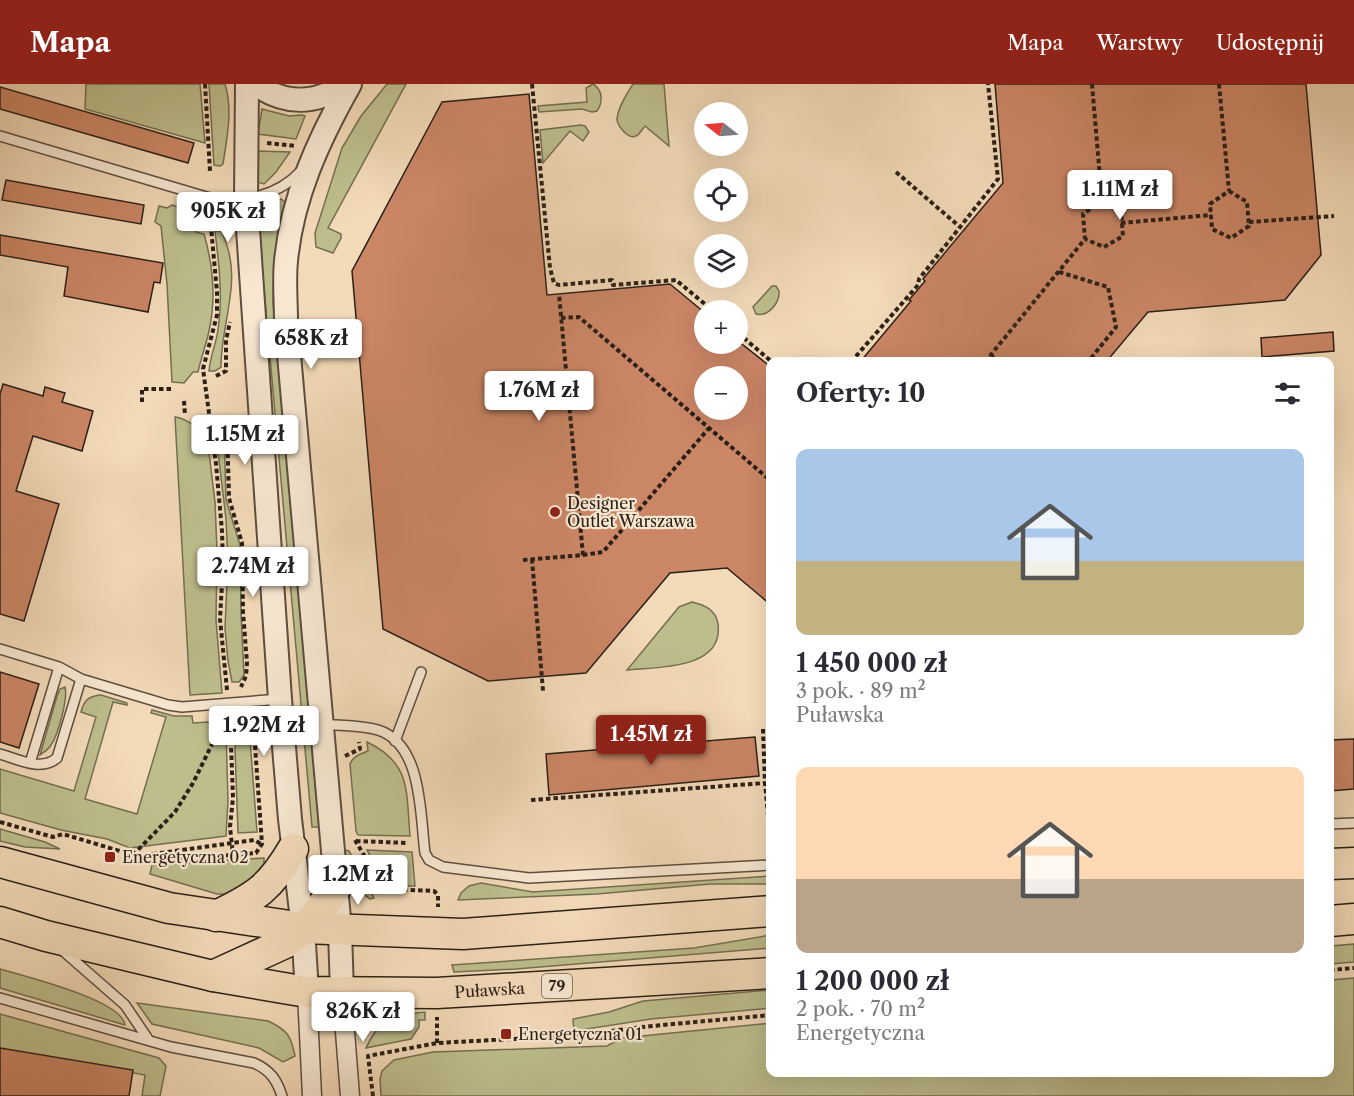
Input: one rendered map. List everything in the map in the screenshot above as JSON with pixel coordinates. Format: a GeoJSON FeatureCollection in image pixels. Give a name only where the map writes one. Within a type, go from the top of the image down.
{"type":"FeatureCollection","features":[{"type":"Feature","properties":{"kind":"main road"},"geometry":{"type":"LineString","coordinates":[[216,916],[263,890],[274,879],[293,849]]}},
{"type":"Feature","properties":{"kind":"main road"},"geometry":{"type":"LineString","coordinates":[[0,862],[168,908],[303,928],[463,934],[766,910]]}},
{"type":"Feature","properties":{"kind":"main road"},"geometry":{"type":"LineString","coordinates":[[1334,864],[1354,862]]}},
{"type":"Feature","properties":{"kind":"main road"},"geometry":{"type":"LineString","coordinates":[[213,976],[287,942],[312,920],[336,887]]}},
{"type":"Feature","properties":{"kind":"main road"},"geometry":{"type":"LineString","coordinates":[[1334,921],[1354,919]]}},
{"type":"Feature","properties":{"kind":"main road","name":"Puławska"},"geometry":{"type":"LineString","coordinates":[[0,922],[45,936],[213,976],[308,992],[437,993],[766,973]]}},
{"type":"Feature","properties":{"kind":"street"},"geometry":{"type":"LineString","coordinates":[[247,84],[246,200],[280,699],[308,992],[312,1096]]}},
{"type":"Feature","properties":{"kind":"street"},"geometry":{"type":"LineString","coordinates":[[255,84],[269,94],[301,101],[317,99],[347,84]]}},
{"type":"Feature","properties":{"kind":"street"},"geometry":{"type":"LineString","coordinates":[[347,84],[314,155],[295,212],[286,261],[285,299],[340,930],[350,1096]]}},
{"type":"Feature","properties":{"kind":"lane"},"geometry":{"type":"LineString","coordinates":[[1,140],[210,198],[246,200],[266,195],[284,186],[314,155]]}},
{"type":"Feature","properties":{"kind":"lane"},"geometry":{"type":"LineString","coordinates":[[0,650],[59,667],[81,679],[168,705],[182,707],[280,699]]}},
{"type":"Feature","properties":{"kind":"lane"},"geometry":{"type":"LineString","coordinates":[[30,763],[59,667]]}},
{"type":"Feature","properties":{"kind":"lane"},"geometry":{"type":"LineString","coordinates":[[395,741],[421,672]]}},
{"type":"Feature","properties":{"kind":"lane"},"geometry":{"type":"LineString","coordinates":[[0,754],[39,765],[51,763],[57,758],[81,679]]}},
{"type":"Feature","properties":{"kind":"lane"},"geometry":{"type":"LineString","coordinates":[[322,724],[381,731],[395,741],[409,757],[415,771],[424,844],[429,860],[442,867],[529,878],[766,865]]}},
{"type":"Feature","properties":{"kind":"lane"},"geometry":{"type":"LineString","coordinates":[[1334,824],[1354,823]]}},
{"type":"Feature","properties":{"kind":"lane"},"geometry":{"type":"LineString","coordinates":[[45,936],[125,1005],[148,1039]]}},
{"type":"Feature","properties":{"kind":"lane"},"geometry":{"type":"LineString","coordinates":[[0,998],[171,1047],[254,1063],[265,1068],[273,1076],[282,1096]]}},
{"type":"Feature","properties":{"kind":"path"},"geometry":{"type":"LineString","coordinates":[[205,84],[210,171]]}},
{"type":"Feature","properties":{"kind":"path"},"geometry":{"type":"LineString","coordinates":[[532,84],[550,268],[554,283],[559,285],[612,280],[613,285],[676,280],[700,300]]}},
{"type":"Feature","properties":{"kind":"path"},"geometry":{"type":"LineString","coordinates":[[855,357],[918,285],[920,279],[998,179],[988,84]]}},
{"type":"Feature","properties":{"kind":"path"},"geometry":{"type":"LineString","coordinates":[[1092,84],[1102,201]]}},
{"type":"Feature","properties":{"kind":"path"},"geometry":{"type":"LineString","coordinates":[[1219,84],[1229,191]]}},
{"type":"Feature","properties":{"kind":"path"},"geometry":{"type":"LineString","coordinates":[[245,141],[292,145],[314,155]]}},
{"type":"Feature","properties":{"kind":"path"},"geometry":{"type":"LineString","coordinates":[[896,172],[960,227]]}},
{"type":"Feature","properties":{"kind":"path"},"geometry":{"type":"LineString","coordinates":[[1229,191],[1247,202],[1250,226],[1231,238],[1212,229],[1210,204],[1229,191]]}},
{"type":"Feature","properties":{"kind":"path"},"geometry":{"type":"LineString","coordinates":[[1085,239],[1104,248],[1123,236],[1121,212],[1102,201]]}},
{"type":"Feature","properties":{"kind":"path"},"geometry":{"type":"LineString","coordinates":[[989,357],[1085,239],[1083,214],[1102,201]]}},
{"type":"Feature","properties":{"kind":"path"},"geometry":{"type":"LineString","coordinates":[[1121,223],[1211,215]]}},
{"type":"Feature","properties":{"kind":"path"},"geometry":{"type":"LineString","coordinates":[[1249,222],[1334,216]]}},
{"type":"Feature","properties":{"kind":"path"},"geometry":{"type":"LineString","coordinates":[[211,227],[217,315],[203,369],[216,464],[222,531],[220,619],[228,694]]}},
{"type":"Feature","properties":{"kind":"path"},"geometry":{"type":"LineString","coordinates":[[1059,272],[1108,287],[1116,327],[1092,357]]}},
{"type":"Feature","properties":{"kind":"path"},"geometry":{"type":"LineString","coordinates":[[559,294],[583,555]]}},
{"type":"Feature","properties":{"kind":"path"},"geometry":{"type":"LineString","coordinates":[[561,318],[579,317],[766,478]]}},
{"type":"Feature","properties":{"kind":"path"},"geometry":{"type":"LineString","coordinates":[[748,342],[766,358]]}},
{"type":"Feature","properties":{"kind":"path"},"geometry":{"type":"LineString","coordinates":[[142,402],[142,389],[173,389]]}},
{"type":"Feature","properties":{"kind":"path"},"geometry":{"type":"LineString","coordinates":[[184,401],[185,415]]}},
{"type":"Feature","properties":{"kind":"path"},"geometry":{"type":"LineString","coordinates":[[218,421],[227,427],[229,498],[242,543],[247,663],[241,691]]}},
{"type":"Feature","properties":{"kind":"path"},"geometry":{"type":"LineString","coordinates":[[523,560],[603,552],[709,428]]}},
{"type":"Feature","properties":{"kind":"path"},"geometry":{"type":"LineString","coordinates":[[532,559],[543,691]]}},
{"type":"Feature","properties":{"kind":"path"},"geometry":{"type":"LineString","coordinates":[[0,822],[47,836],[63,834],[159,861],[256,853],[262,844],[255,746],[252,731],[244,727],[243,712]]}},
{"type":"Feature","properties":{"kind":"path"},"geometry":{"type":"LineString","coordinates":[[230,715],[233,798],[230,827],[233,855]]}},
{"type":"Feature","properties":{"kind":"path"},"geometry":{"type":"LineString","coordinates":[[133,855],[175,812],[193,783],[219,728]]}},
{"type":"Feature","properties":{"kind":"path"},"geometry":{"type":"LineString","coordinates":[[763,729],[766,794]]}},
{"type":"Feature","properties":{"kind":"path"},"geometry":{"type":"LineString","coordinates":[[531,800],[765,783]]}},
{"type":"Feature","properties":{"kind":"path"},"geometry":{"type":"LineString","coordinates":[[350,832],[382,886],[390,890],[434,891],[438,895],[438,902]]}},
{"type":"Feature","properties":{"kind":"path"},"geometry":{"type":"LineString","coordinates":[[147,859],[153,854],[254,840],[262,844]]}},
{"type":"Feature","properties":{"kind":"path"},"geometry":{"type":"LineString","coordinates":[[356,841],[424,844]]}},
{"type":"Feature","properties":{"kind":"path"},"geometry":{"type":"LineString","coordinates":[[1334,970],[1354,969]]}},
{"type":"Feature","properties":{"kind":"path"},"geometry":{"type":"LineString","coordinates":[[437,1011],[437,1043]]}},
{"type":"Feature","properties":{"kind":"path"},"geometry":{"type":"LineString","coordinates":[[373,1096],[368,1056],[437,1043],[569,1036],[766,1016]]}},
{"type":"Feature","properties":{"kind":"green space"},"geometry":{"type":"Polygon","coordinates":[[[86,84],[200,84],[205,143],[85,109],[86,84]]]}},
{"type":"Feature","properties":{"kind":"green space"},"geometry":{"type":"Polygon","coordinates":[[[209,84],[225,84],[229,103],[228,134],[223,164],[220,166],[214,165],[209,84]]]}},
{"type":"Feature","properties":{"kind":"green space"},"geometry":{"type":"Polygon","coordinates":[[[387,84],[406,84],[328,228],[341,234],[341,238],[333,253],[316,247],[315,233],[342,148],[361,116],[387,84]]]}},
{"type":"Feature","properties":{"kind":"green space"},"geometry":{"type":"Polygon","coordinates":[[[593,84],[599,89],[601,96],[597,111],[582,109],[539,112],[538,106],[587,102],[586,88],[593,84]]]}},
{"type":"Feature","properties":{"kind":"green space"},"geometry":{"type":"Polygon","coordinates":[[[633,84],[664,84],[669,146],[645,126],[633,137],[626,134],[619,125],[617,119],[619,110],[633,84]]]}},
{"type":"Feature","properties":{"kind":"green space"},"geometry":{"type":"Polygon","coordinates":[[[262,109],[289,116],[305,116],[296,139],[258,134],[262,109]]]}},
{"type":"Feature","properties":{"kind":"green space"},"geometry":{"type":"Polygon","coordinates":[[[585,126],[589,132],[583,141],[570,131],[543,163],[540,130],[585,126]]]}},
{"type":"Feature","properties":{"kind":"green space"},"geometry":{"type":"Polygon","coordinates":[[[257,151],[290,152],[264,184],[257,182],[257,151]]]}},
{"type":"Feature","properties":{"kind":"green space"},"geometry":{"type":"Polygon","coordinates":[[[281,199],[285,202],[276,252],[273,303],[319,827],[312,827],[257,211],[258,208],[281,199]]]}},
{"type":"Feature","properties":{"kind":"green space"},"geometry":{"type":"Polygon","coordinates":[[[172,205],[187,210],[196,232],[204,234],[210,258],[212,282],[212,307],[208,336],[198,372],[193,372],[184,383],[172,382],[167,284],[161,226],[155,222],[159,206],[167,208],[172,205]]]}},
{"type":"Feature","properties":{"kind":"green space"},"geometry":{"type":"Polygon","coordinates":[[[215,231],[221,231],[228,248],[232,282],[221,367],[215,371],[209,371],[218,330],[220,305],[215,231]]]}},
{"type":"Feature","properties":{"kind":"green space"},"geometry":{"type":"Polygon","coordinates":[[[772,286],[776,286],[779,291],[778,300],[769,311],[756,314],[753,307],[772,286]]]}},
{"type":"Feature","properties":{"kind":"green space"},"geometry":{"type":"Polygon","coordinates":[[[175,417],[206,428],[215,502],[216,620],[222,693],[190,695],[175,417]]]}},
{"type":"Feature","properties":{"kind":"green space"},"geometry":{"type":"Polygon","coordinates":[[[215,427],[224,428],[226,500],[240,545],[244,675],[239,682],[232,682],[225,628],[228,561],[226,519],[215,427]]]}},
{"type":"Feature","properties":{"kind":"green space"},"geometry":{"type":"Polygon","coordinates":[[[692,602],[709,609],[717,619],[717,639],[710,650],[686,663],[627,670],[679,607],[692,602]]]}},
{"type":"Feature","properties":{"kind":"green space"},"geometry":{"type":"Polygon","coordinates":[[[65,687],[64,708],[57,733],[50,747],[40,755],[57,696],[60,689],[65,687]]]}},
{"type":"Feature","properties":{"kind":"green space"},"geometry":{"type":"Polygon","coordinates":[[[101,695],[127,703],[127,705],[113,702],[85,799],[137,814],[166,717],[151,713],[152,710],[174,716],[192,716],[193,723],[208,722],[219,732],[226,732],[228,800],[226,836],[130,848],[107,839],[61,830],[0,813],[0,769],[74,791],[96,717],[81,712],[88,699],[101,695]]]}},
{"type":"Feature","properties":{"kind":"green space"},"geometry":{"type":"Polygon","coordinates":[[[237,731],[242,731],[250,739],[257,832],[238,833],[235,749],[237,731]]]}},
{"type":"Feature","properties":{"kind":"green space"},"geometry":{"type":"Polygon","coordinates":[[[367,742],[382,750],[399,770],[407,793],[410,836],[358,835],[356,831],[350,764],[355,757],[368,751],[367,742]]]}},
{"type":"Feature","properties":{"kind":"green space"},"geometry":{"type":"Polygon","coordinates":[[[0,829],[45,842],[60,849],[25,847],[0,841],[0,829]]]}},
{"type":"Feature","properties":{"kind":"green space"},"geometry":{"type":"Polygon","coordinates":[[[344,850],[349,851],[374,898],[370,899],[354,884],[344,850]]]}},
{"type":"Feature","properties":{"kind":"green space"},"geometry":{"type":"Polygon","coordinates":[[[367,850],[412,852],[415,886],[390,886],[367,850]]]}},
{"type":"Feature","properties":{"kind":"green space"},"geometry":{"type":"Polygon","coordinates":[[[264,858],[264,870],[235,894],[217,894],[150,874],[152,865],[264,858]]]}},
{"type":"Feature","properties":{"kind":"green space"},"geometry":{"type":"Polygon","coordinates":[[[766,876],[766,884],[710,884],[597,894],[458,900],[461,893],[469,886],[481,883],[533,892],[766,876]]]}},
{"type":"Feature","properties":{"kind":"green space"},"geometry":{"type":"Polygon","coordinates":[[[766,936],[766,948],[516,969],[454,972],[452,965],[694,948],[766,936]]]}},
{"type":"Feature","properties":{"kind":"green space"},"geometry":{"type":"Polygon","coordinates":[[[1354,944],[1354,962],[1334,964],[1334,946],[1354,944]]]}},
{"type":"Feature","properties":{"kind":"green space"},"geometry":{"type":"Polygon","coordinates":[[[0,969],[90,998],[120,1016],[125,1025],[0,988],[0,969]]]}},
{"type":"Feature","properties":{"kind":"green space"},"geometry":{"type":"Polygon","coordinates":[[[1354,978],[1354,1096],[381,1096],[382,1071],[394,1060],[433,1052],[607,1046],[622,1038],[766,1024],[766,1077],[1334,1077],[1334,980],[1354,978]]]}},
{"type":"Feature","properties":{"kind":"green space"},"geometry":{"type":"Polygon","coordinates":[[[766,990],[766,1008],[651,1019],[574,1031],[573,1019],[609,1012],[643,1001],[766,990]]]}},
{"type":"Feature","properties":{"kind":"green space"},"geometry":{"type":"Polygon","coordinates":[[[137,1003],[268,1021],[280,1027],[287,1034],[295,1056],[283,1062],[259,1048],[152,1024],[137,1003]]]}},
{"type":"Feature","properties":{"kind":"green space"},"geometry":{"type":"Polygon","coordinates":[[[425,1012],[425,1020],[419,1020],[419,1027],[411,1039],[366,1048],[377,1030],[389,1020],[425,1012]]]}},
{"type":"Feature","properties":{"kind":"green space"},"geometry":{"type":"Polygon","coordinates":[[[0,1014],[159,1058],[166,1066],[160,1096],[142,1096],[145,1075],[0,1049],[0,1014]]]}},
{"type":"Feature","properties":{"kind":"building"},"geometry":{"type":"Polygon","coordinates":[[[995,84],[1306,84],[1321,255],[1285,300],[1148,312],[1110,357],[864,357],[911,301],[909,300],[925,281],[923,279],[1003,183],[995,84]]]}},
{"type":"Feature","properties":{"kind":"building"},"geometry":{"type":"Polygon","coordinates":[[[0,87],[194,143],[188,163],[0,109],[0,87]]]}},
{"type":"Feature","properties":{"kind":"building"},"geometry":{"type":"Polygon","coordinates":[[[529,94],[547,295],[670,284],[694,304],[694,354],[748,354],[748,349],[766,363],[766,601],[727,568],[670,573],[586,673],[488,681],[383,629],[352,271],[442,102],[529,94]]]}},
{"type":"Feature","properties":{"kind":"building"},"geometry":{"type":"Polygon","coordinates":[[[6,180],[144,205],[141,224],[2,200],[6,180]]]}},
{"type":"Feature","properties":{"kind":"building"},"geometry":{"type":"Polygon","coordinates":[[[0,235],[163,263],[160,283],[154,282],[148,312],[64,296],[68,267],[0,255],[0,235]]]}},
{"type":"Feature","properties":{"kind":"building"},"geometry":{"type":"Polygon","coordinates":[[[1333,332],[1334,351],[1262,357],[1261,338],[1333,332]]]}},
{"type":"Feature","properties":{"kind":"building"},"geometry":{"type":"Polygon","coordinates":[[[3,384],[43,396],[45,387],[65,393],[62,402],[93,411],[82,451],[33,436],[16,491],[59,504],[24,621],[0,614],[0,394],[3,384]]]}},
{"type":"Feature","properties":{"kind":"building"},"geometry":{"type":"Polygon","coordinates":[[[0,672],[39,684],[19,748],[0,742],[0,672]]]}},
{"type":"Feature","properties":{"kind":"building"},"geometry":{"type":"Polygon","coordinates":[[[755,737],[759,776],[549,795],[546,754],[755,737]]]}},
{"type":"Feature","properties":{"kind":"building"},"geometry":{"type":"Polygon","coordinates":[[[1354,739],[1354,789],[1334,791],[1334,740],[1354,739]]]}},
{"type":"Feature","properties":{"kind":"building"},"geometry":{"type":"Polygon","coordinates":[[[0,1048],[133,1070],[129,1096],[0,1096],[0,1048]]]}},
{"type":"Feature","properties":{"kind":"place","name":"Designer Outlet Warszawa"},"geometry":{"type":"Point","coordinates":[555,512]}},
{"type":"Feature","properties":{"kind":"place","name":"Energetyczna 02"},"geometry":{"type":"Point","coordinates":[110,857]}},
{"type":"Feature","properties":{"kind":"place","name":"Energetyczna 01"},"geometry":{"type":"Point","coordinates":[506,1034]}}]}
